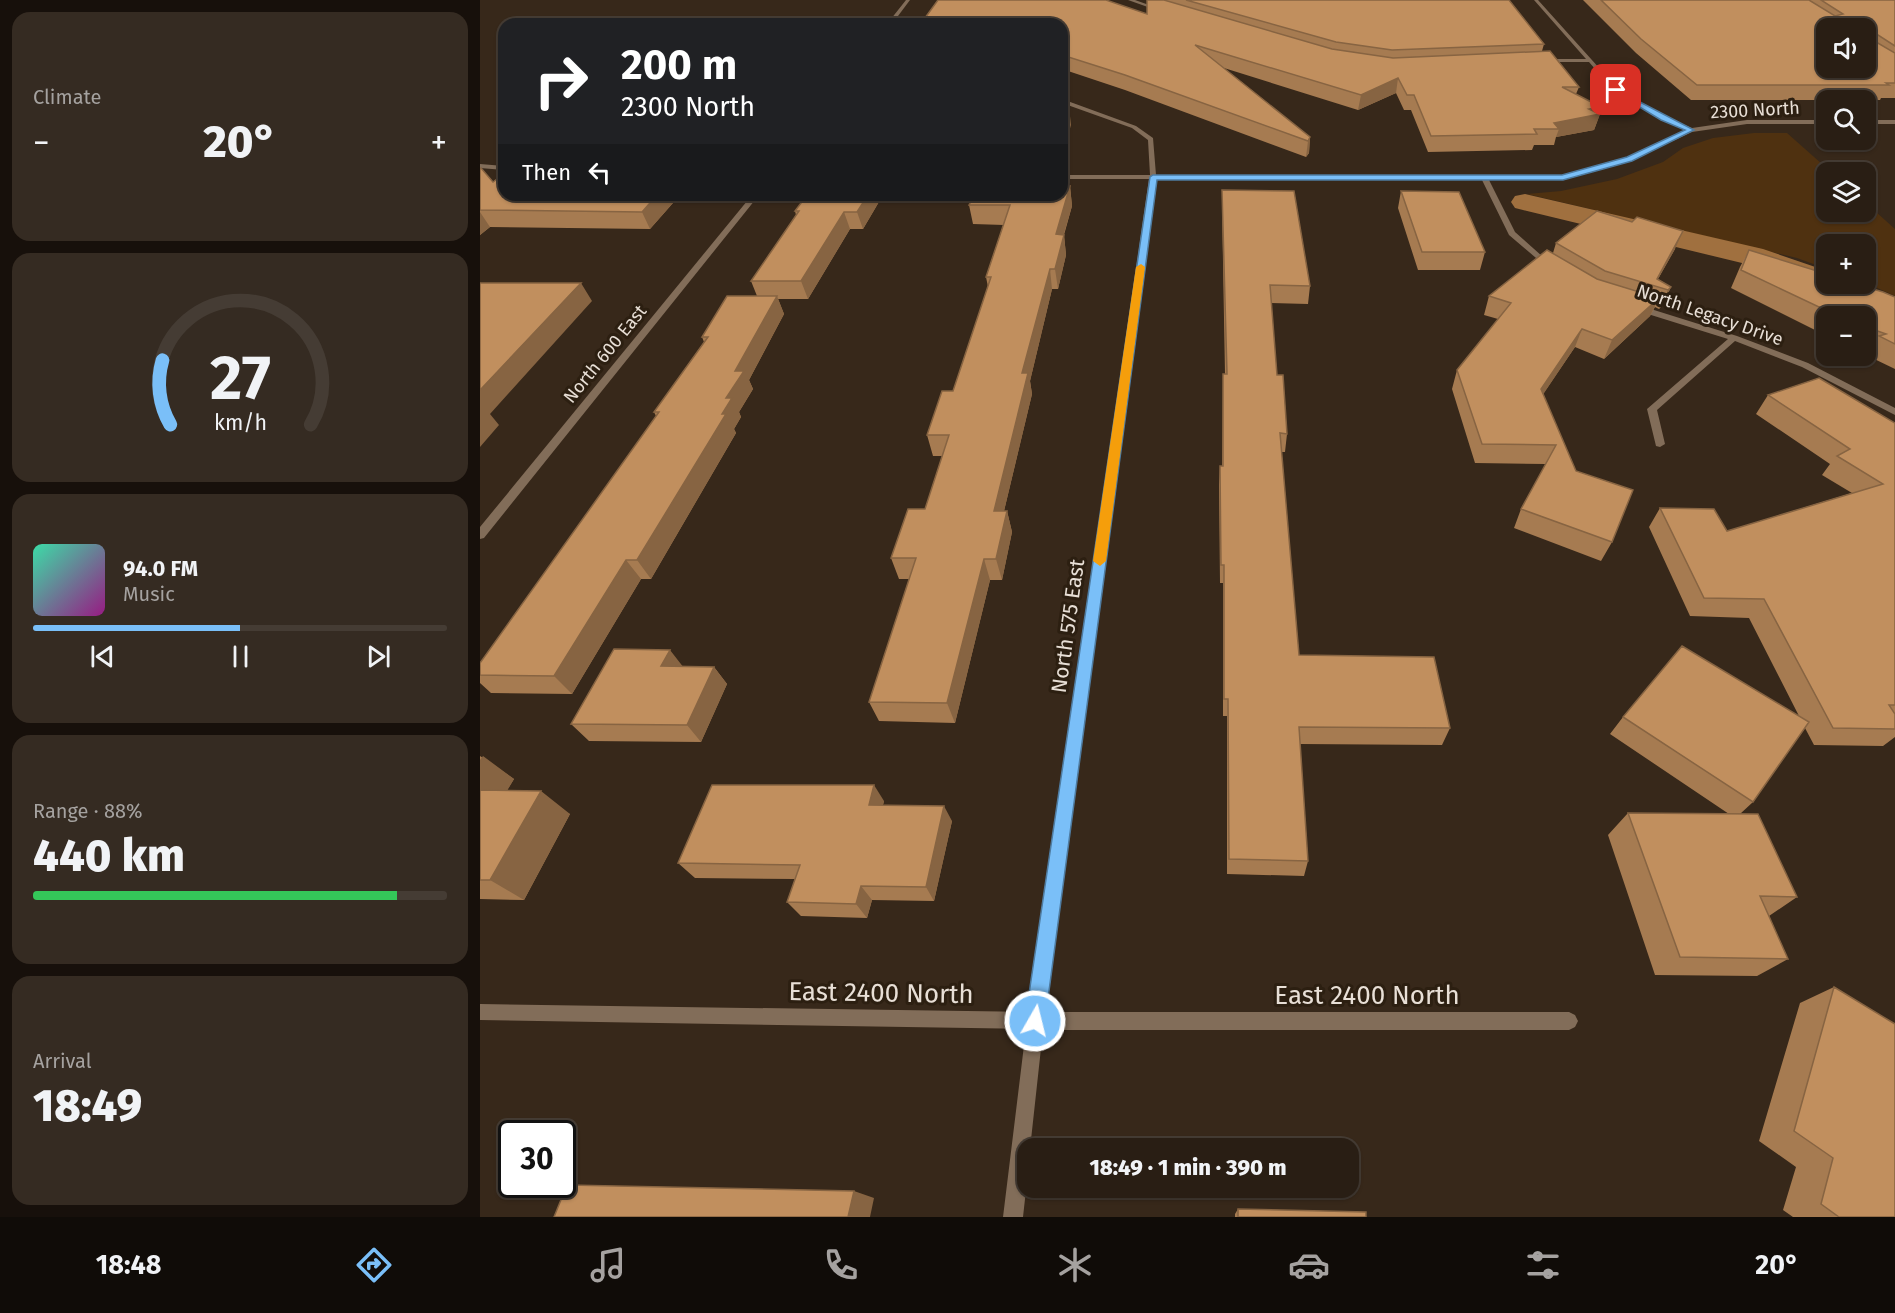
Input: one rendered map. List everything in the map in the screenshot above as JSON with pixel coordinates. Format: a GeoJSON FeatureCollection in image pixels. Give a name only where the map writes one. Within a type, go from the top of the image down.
{"type":"FeatureCollection","features":[{"type":"Feature","properties":{"kind":"street"},"geometry":{"type":"LineString","coordinates":[[894,18],[908,0]]}},
{"type":"Feature","properties":{"kind":"street"},"geometry":{"type":"LineString","coordinates":[[1130,0],[1165,11]]}},
{"type":"Feature","properties":{"kind":"street"},"geometry":{"type":"LineString","coordinates":[[1142,4],[1157,0]]}},
{"type":"Feature","properties":{"kind":"street"},"geometry":{"type":"LineString","coordinates":[[1536,0],[1588,62],[1616,90],[1663,118],[1690,130]]}},
{"type":"Feature","properties":{"kind":"street"},"geometry":{"type":"LineString","coordinates":[[1538,61],[1588,62]]}},
{"type":"Feature","properties":{"kind":"street","name":"North 575 East"},"geometry":{"type":"LineString","coordinates":[[1013,1217],[1035,1021],[1153,177],[1151,139],[1134,127],[1068,103]]}},
{"type":"Feature","properties":{"kind":"street","name":"2300 North"},"geometry":{"type":"LineString","coordinates":[[1068,177],[1563,178],[1630,159],[1690,130],[1747,122],[1816,122]]}},
{"type":"Feature","properties":{"kind":"street"},"geometry":{"type":"LineString","coordinates":[[1876,122],[1895,122]]}},
{"type":"Feature","properties":{"kind":"street"},"geometry":{"type":"LineString","coordinates":[[480,166],[498,168]]}},
{"type":"Feature","properties":{"kind":"street"},"geometry":{"type":"LineString","coordinates":[[1485,179],[1512,233],[1556,271]]}},
{"type":"Feature","properties":{"kind":"street","name":"North 600 East"},"geometry":{"type":"LineString","coordinates":[[480,535],[751,201]]}},
{"type":"Feature","properties":{"kind":"street","name":"North Legacy Drive"},"geometry":{"type":"LineString","coordinates":[[1626,304],[1734,338],[1805,365],[1895,412]]}},
{"type":"Feature","properties":{"kind":"street"},"geometry":{"type":"LineString","coordinates":[[1660,444],[1652,409],[1734,338]]}},
{"type":"Feature","properties":{"kind":"street","name":"East 2400 North"},"geometry":{"type":"LineString","coordinates":[[480,1012],[1035,1021],[1569,1021]]}},
{"type":"Feature","properties":{"kind":"shaded area"},"geometry":{"type":"Polygon","coordinates":[[[1754,133],[1787,133],[1820,162],[1816,162],[1816,222],[1876,222],[1876,212],[1895,229],[1895,296],[1876,287],[1876,234],[1816,234],[1816,265],[1797,258],[1527,194],[1561,191],[1617,179],[1663,162],[1683,148],[1713,138],[1754,133]]]}},
{"type":"Feature","properties":{"kind":"building"},"geometry":{"type":"Polygon","coordinates":[[[938,0],[1106,0],[1147,14],[1147,0],[1164,0],[1332,49],[1393,58],[1550,51],[1579,87],[1562,87],[1601,107],[1589,109],[1600,114],[1554,123],[1559,129],[1534,129],[1537,134],[1431,136],[1414,95],[1407,95],[1398,78],[1361,95],[1195,45],[1310,137],[1308,141],[1068,57],[1068,18],[925,18],[938,0]]]}},
{"type":"Feature","properties":{"kind":"building"},"geometry":{"type":"Polygon","coordinates":[[[1186,0],[1509,0],[1544,44],[1392,50],[1336,42],[1186,0]]]}},
{"type":"Feature","properties":{"kind":"building"},"geometry":{"type":"Polygon","coordinates":[[[1601,0],[1809,0],[1835,16],[1843,14],[1821,0],[1895,0],[1895,46],[1876,34],[1876,18],[1816,18],[1816,78],[1876,78],[1876,42],[1895,53],[1895,83],[1886,83],[1889,85],[1697,85],[1641,39],[1601,0]]]}},
{"type":"Feature","properties":{"kind":"building"},"geometry":{"type":"Polygon","coordinates":[[[480,169],[493,182],[498,178],[498,201],[652,201],[642,212],[480,210],[480,169]]]}},
{"type":"Feature","properties":{"kind":"building"},"geometry":{"type":"Polygon","coordinates":[[[1222,190],[1294,191],[1310,286],[1270,285],[1277,375],[1283,375],[1287,434],[1280,433],[1299,655],[1434,657],[1450,728],[1299,727],[1308,861],[1229,859],[1228,699],[1224,699],[1224,565],[1221,565],[1220,466],[1223,466],[1223,374],[1227,374],[1222,190]]]}},
{"type":"Feature","properties":{"kind":"building"},"geometry":{"type":"Polygon","coordinates":[[[1401,191],[1459,192],[1485,252],[1422,252],[1401,191]]]}},
{"type":"Feature","properties":{"kind":"building"},"geometry":{"type":"Polygon","coordinates":[[[802,201],[864,201],[857,212],[844,212],[801,281],[751,281],[799,211],[795,211],[802,201]]]}},
{"type":"Feature","properties":{"kind":"building"},"geometry":{"type":"Polygon","coordinates":[[[971,201],[1066,201],[1056,234],[1064,235],[1055,269],[1050,269],[1022,373],[1028,373],[994,511],[1007,511],[996,559],[984,559],[947,703],[869,702],[916,558],[891,558],[908,509],[925,509],[949,435],[927,435],[942,391],[953,391],[991,277],[986,277],[1010,205],[969,205],[971,201]]]}},
{"type":"Feature","properties":{"kind":"building"},"geometry":{"type":"Polygon","coordinates":[[[1597,211],[1632,222],[1637,217],[1683,231],[1657,279],[1671,287],[1668,290],[1605,271],[1556,243],[1597,211]]]}},
{"type":"Feature","properties":{"kind":"building"},"geometry":{"type":"Polygon","coordinates":[[[1547,250],[1597,279],[1659,298],[1612,340],[1582,329],[1541,389],[1576,471],[1633,490],[1612,542],[1521,509],[1556,445],[1482,444],[1457,370],[1511,303],[1489,296],[1547,250]]]}},
{"type":"Feature","properties":{"kind":"building"},"geometry":{"type":"Polygon","coordinates":[[[1749,250],[1816,271],[1816,294],[1876,294],[1876,290],[1895,297],[1895,344],[1879,336],[1886,334],[1876,330],[1876,306],[1817,306],[1741,270],[1749,250]]]}},
{"type":"Feature","properties":{"kind":"building"},"geometry":{"type":"Polygon","coordinates":[[[480,283],[581,283],[480,390],[480,283]]]}},
{"type":"Feature","properties":{"kind":"building"},"geometry":{"type":"Polygon","coordinates":[[[727,296],[777,296],[735,371],[744,371],[726,398],[732,398],[722,414],[726,414],[637,560],[626,560],[554,676],[480,675],[480,663],[659,412],[654,412],[708,337],[702,337],[727,296]]]}},
{"type":"Feature","properties":{"kind":"building"},"geometry":{"type":"Polygon","coordinates":[[[1819,378],[1895,423],[1895,705],[1889,705],[1895,714],[1895,729],[1833,728],[1764,599],[1704,598],[1660,508],[1714,509],[1727,531],[1883,484],[1837,456],[1850,449],[1768,395],[1819,378]]]}},
{"type":"Feature","properties":{"kind":"building"},"geometry":{"type":"Polygon","coordinates":[[[1682,646],[1809,722],[1753,802],[1623,717],[1682,646]]]}},
{"type":"Feature","properties":{"kind":"building"},"geometry":{"type":"Polygon","coordinates":[[[614,649],[670,650],[661,666],[714,667],[687,725],[571,724],[614,649]]]}},
{"type":"Feature","properties":{"kind":"building"},"geometry":{"type":"Polygon","coordinates":[[[712,785],[874,785],[869,805],[944,806],[926,887],[861,886],[856,904],[787,902],[800,865],[678,863],[712,785]]]}},
{"type":"Feature","properties":{"kind":"building"},"geometry":{"type":"Polygon","coordinates":[[[480,790],[541,791],[490,880],[480,880],[480,790]]]}},
{"type":"Feature","properties":{"kind":"building"},"geometry":{"type":"Polygon","coordinates":[[[1628,813],[1758,814],[1797,897],[1760,896],[1788,959],[1680,957],[1628,813]]]}},
{"type":"Feature","properties":{"kind":"building"},"geometry":{"type":"Polygon","coordinates":[[[1834,987],[1895,1024],[1895,1217],[1839,1217],[1821,1204],[1833,1158],[1794,1131],[1834,987]]]}},
{"type":"Feature","properties":{"kind":"building"},"geometry":{"type":"Polygon","coordinates":[[[576,1185],[854,1191],[848,1217],[554,1217],[562,1198],[576,1198],[576,1185]]]}},
{"type":"Feature","properties":{"kind":"building"},"geometry":{"type":"Polygon","coordinates":[[[1238,1209],[1366,1212],[1366,1217],[1238,1217],[1238,1209]]]}},
{"type":"Feature","properties":{"kind":"waterway"},"geometry":{"type":"LineString","coordinates":[[1525,202],[1752,256],[1816,278]]}},
{"type":"Feature","properties":{"kind":"slow traffic"},"geometry":{"type":"LineString","coordinates":[[1100,561],[1141,267]]}},
{"type":"Feature","properties":{"kind":"route"},"geometry":{"type":"LineString","coordinates":[[1035,1021],[1153,177],[1563,178],[1630,159],[1690,130],[1663,118],[1616,90]]}}]}
